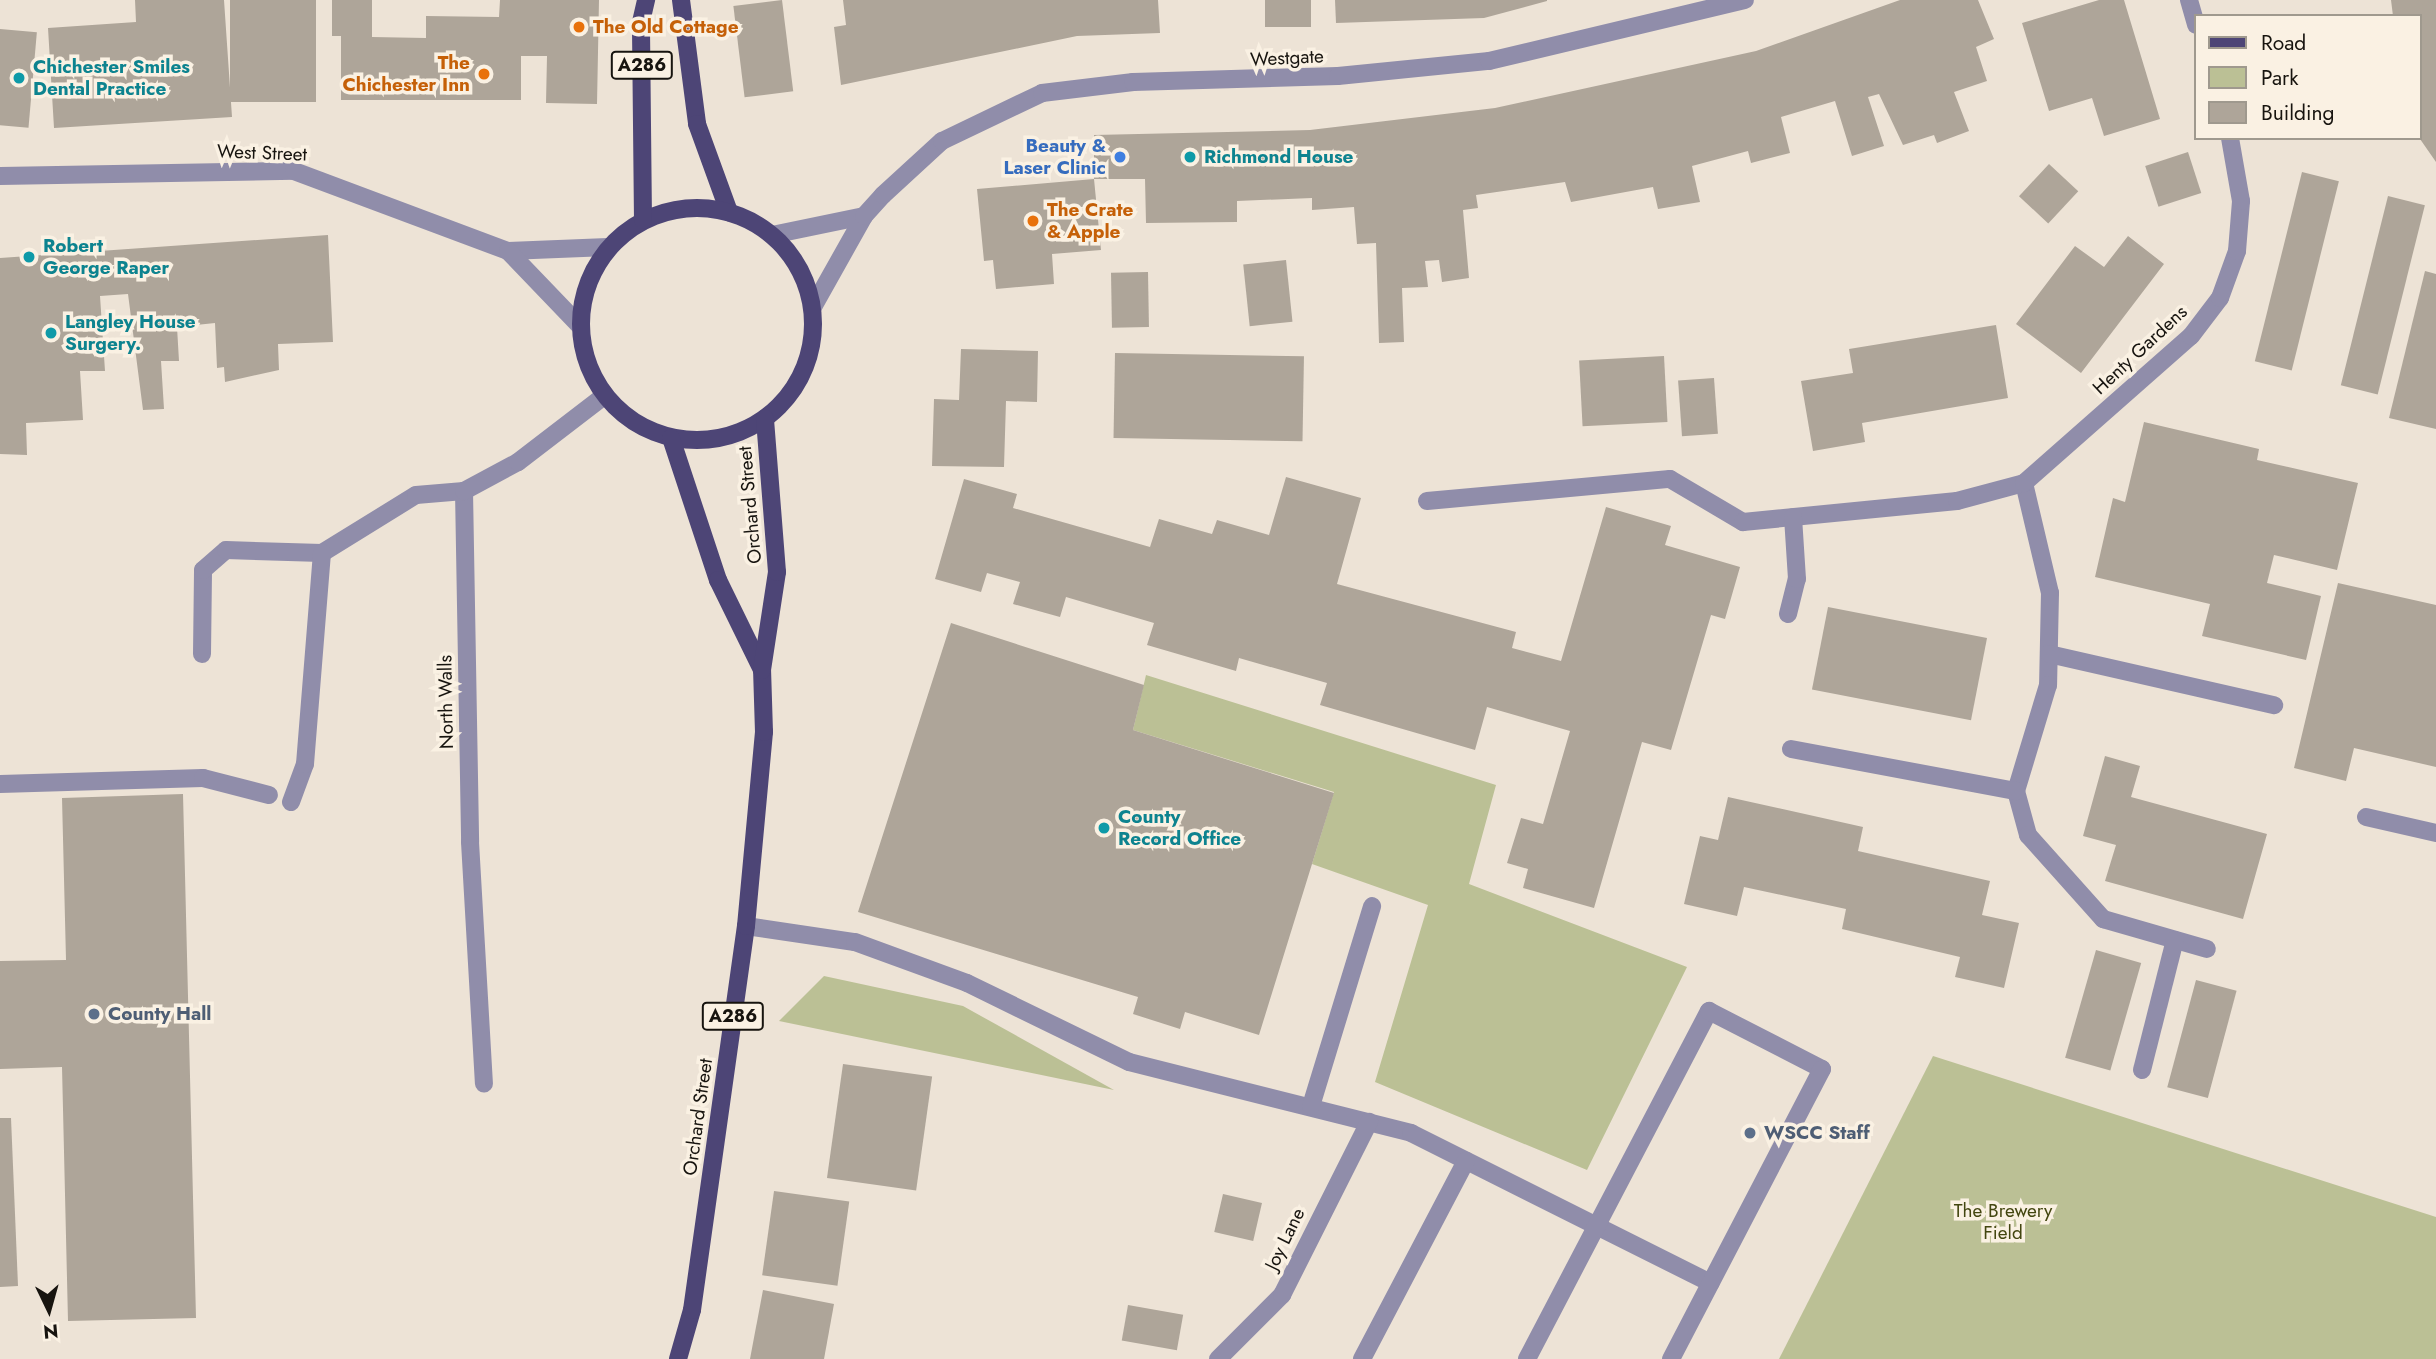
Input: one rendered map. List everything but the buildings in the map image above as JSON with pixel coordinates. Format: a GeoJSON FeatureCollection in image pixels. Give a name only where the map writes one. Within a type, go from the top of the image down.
{"type":"FeatureCollection","features":[{"type":"Feature","properties":{"kind":"main road","name":"A286"},"geometry":{"type":"LineString","coordinates":[[643,220],[641,22],[646,0]]}},
{"type":"Feature","properties":{"kind":"main road","name":"A286"},"geometry":{"type":"LineString","coordinates":[[681,0],[696,124],[729,212]]}},
{"type":"Feature","properties":{"kind":"main road"},"geometry":{"type":"LineString","coordinates":[[671,211],[729,212],[772,235],[799,268],[813,307],[805,369],[765,418],[735,434],[671,438],[645,429],[604,396],[586,362],[580,326],[592,271],[608,247],[643,220],[671,211]]}},
{"type":"Feature","properties":{"kind":"main road","name":"Orchard Street"},"geometry":{"type":"LineString","coordinates":[[678,1359],[692,1310],[746,926],[764,732],[762,670],[777,572],[765,418]]}},
{"type":"Feature","properties":{"kind":"main road","name":"Orchard Street"},"geometry":{"type":"LineString","coordinates":[[671,438],[718,580],[762,670]]}},
{"type":"Feature","properties":{"kind":"street","name":"Westgate"},"geometry":{"type":"LineString","coordinates":[[813,307],[864,216],[942,141],[1042,93],[1133,82],[1339,76],[1489,61],[1745,0]]}},
{"type":"Feature","properties":{"kind":"street"},"geometry":{"type":"LineString","coordinates":[[2189,0],[2194,18]]}},
{"type":"Feature","properties":{"kind":"street","name":"Henty Gardens"},"geometry":{"type":"LineString","coordinates":[[1427,501],[1670,479],[1743,522],[1957,501],[2024,483],[2191,336],[2220,298],[2237,251],[2241,201],[2230,140]]}},
{"type":"Feature","properties":{"kind":"street","name":"West Street"},"geometry":{"type":"LineString","coordinates":[[0,176],[294,172],[508,251],[608,247]]}},
{"type":"Feature","properties":{"kind":"street"},"geometry":{"type":"LineString","coordinates":[[772,235],[864,216]]}},
{"type":"Feature","properties":{"kind":"street","name":"West Street"},"geometry":{"type":"LineString","coordinates":[[508,251],[580,326]]}},
{"type":"Feature","properties":{"kind":"street"},"geometry":{"type":"LineString","coordinates":[[202,654],[203,570],[226,551],[322,553],[415,495],[464,491],[518,462],[604,396]]}},
{"type":"Feature","properties":{"kind":"street"},"geometry":{"type":"LineString","coordinates":[[2024,483],[2050,593],[2048,685],[2016,791],[2028,835],[2104,919],[2207,949]]}},
{"type":"Feature","properties":{"kind":"street","name":"North Walls"},"geometry":{"type":"LineString","coordinates":[[464,491],[470,842],[484,1084]]}},
{"type":"Feature","properties":{"kind":"street"},"geometry":{"type":"LineString","coordinates":[[1788,614],[1797,579],[1793,517]]}},
{"type":"Feature","properties":{"kind":"street"},"geometry":{"type":"LineString","coordinates":[[291,802],[307,750],[322,553]]}},
{"type":"Feature","properties":{"kind":"street"},"geometry":{"type":"LineString","coordinates":[[2049,654],[2274,705]]}},
{"type":"Feature","properties":{"kind":"street"},"geometry":{"type":"LineString","coordinates":[[1791,749],[2016,791]]}},
{"type":"Feature","properties":{"kind":"street"},"geometry":{"type":"LineString","coordinates":[[0,784],[203,778],[269,795]]}},
{"type":"Feature","properties":{"kind":"street"},"geometry":{"type":"LineString","coordinates":[[2366,817],[2436,833]]}},
{"type":"Feature","properties":{"kind":"street"},"geometry":{"type":"LineString","coordinates":[[1311,1106],[1372,906]]}},
{"type":"Feature","properties":{"kind":"street"},"geometry":{"type":"LineString","coordinates":[[746,926],[855,943],[967,982],[1129,1062],[1411,1133],[1711,1283]]}},
{"type":"Feature","properties":{"kind":"street"},"geometry":{"type":"LineString","coordinates":[[2142,1070],[2175,940]]}},
{"type":"Feature","properties":{"kind":"street"},"geometry":{"type":"LineString","coordinates":[[1527,1359],[1709,1011],[1822,1069],[1671,1359]]}},
{"type":"Feature","properties":{"kind":"street","name":"Joy Lane"},"geometry":{"type":"LineString","coordinates":[[1218,1359],[1282,1295],[1369,1122]]}},
{"type":"Feature","properties":{"kind":"street"},"geometry":{"type":"LineString","coordinates":[[1362,1359],[1465,1161]]}},
{"type":"Feature","properties":{"kind":"green space"},"geometry":{"type":"Polygon","coordinates":[[[1146,675],[1496,785],[1469,884],[1687,967],[1587,1170],[1375,1082],[1428,905],[1312,864],[1334,792],[1133,730],[1146,675]]]}},
{"type":"Feature","properties":{"kind":"green space"},"geometry":{"type":"Polygon","coordinates":[[[824,976],[963,1006],[1114,1090],[779,1021],[824,976]]]}},
{"type":"Feature","properties":{"kind":"green space","name":"The Brewery Field"},"geometry":{"type":"Polygon","coordinates":[[[1933,1056],[2436,1217],[2436,1359],[1779,1359],[1933,1056]]]}},
{"type":"Feature","properties":{"kind":"place","name":"The Old Cottage"},"geometry":{"type":"Point","coordinates":[579,27]}},
{"type":"Feature","properties":{"kind":"place","name":"The Chichester Inn"},"geometry":{"type":"Point","coordinates":[484,74]}},
{"type":"Feature","properties":{"kind":"place","name":"Chichester Smiles Dental Practice"},"geometry":{"type":"Point","coordinates":[19,78]}},
{"type":"Feature","properties":{"kind":"place","name":"Beauty & Laser Clinic"},"geometry":{"type":"Point","coordinates":[1120,157]}},
{"type":"Feature","properties":{"kind":"place","name":"Richmond House"},"geometry":{"type":"Point","coordinates":[1190,157]}},
{"type":"Feature","properties":{"kind":"place","name":"The Crate & Apple"},"geometry":{"type":"Point","coordinates":[1033,221]}},
{"type":"Feature","properties":{"kind":"place","name":"Robert George Raper"},"geometry":{"type":"Point","coordinates":[29,257]}},
{"type":"Feature","properties":{"kind":"place","name":"Langley House Surgery."},"geometry":{"type":"Point","coordinates":[51,333]}},
{"type":"Feature","properties":{"kind":"place","name":"County Record Office"},"geometry":{"type":"Point","coordinates":[1104,828]}},
{"type":"Feature","properties":{"kind":"place","name":"County Hall"},"geometry":{"type":"Point","coordinates":[94,1014]}},
{"type":"Feature","properties":{"kind":"place","name":"WSCC Staff"},"geometry":{"type":"Point","coordinates":[1750,1133]}}]}
